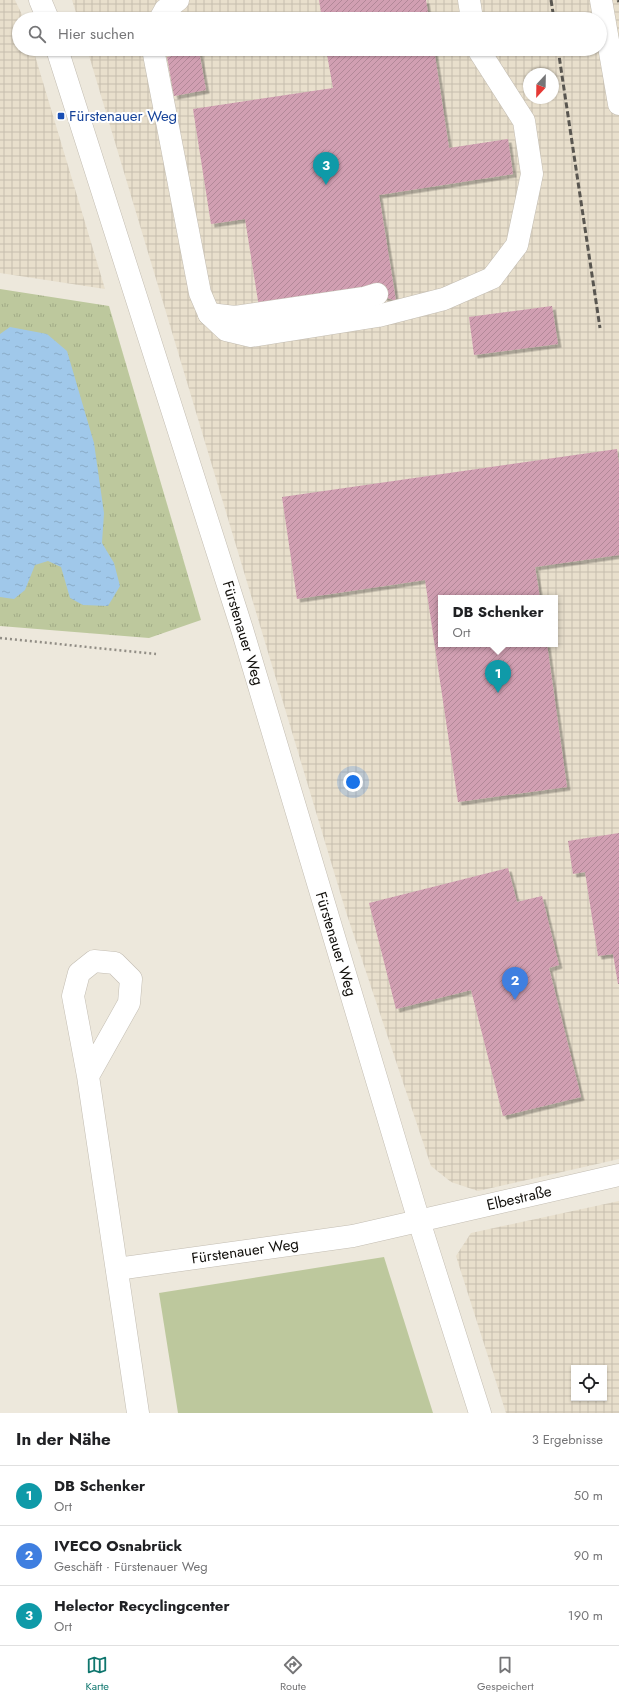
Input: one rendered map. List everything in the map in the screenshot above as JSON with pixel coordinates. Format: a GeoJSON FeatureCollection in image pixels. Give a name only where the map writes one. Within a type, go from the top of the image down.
{"type":"FeatureCollection","features":[{"type":"Feature","properties":{"kind":"street"},"geometry":{"type":"LineString","coordinates":[[40,0],[45,12]]}},
{"type":"Feature","properties":{"kind":"street"},"geometry":{"type":"LineString","coordinates":[[164,12],[178,0]]}},
{"type":"Feature","properties":{"kind":"street"},"geometry":{"type":"LineString","coordinates":[[469,0],[471,12]]}},
{"type":"Feature","properties":{"kind":"street"},"geometry":{"type":"LineString","coordinates":[[601,0],[603,12]]}},
{"type":"Feature","properties":{"kind":"street"},"geometry":{"type":"LineString","coordinates":[[607,35],[619,104]]}},
{"type":"Feature","properties":{"kind":"street","name":"Fürstenauer Weg"},"geometry":{"type":"LineString","coordinates":[[60,56],[242,629],[419,1221],[480,1413]]}},
{"type":"Feature","properties":{"kind":"street"},"geometry":{"type":"LineString","coordinates":[[154,56],[200,293],[209,314],[226,330],[251,336],[378,316],[444,298],[492,278],[517,245],[532,174],[524,121],[482,56]]}},
{"type":"Feature","properties":{"kind":"street"},"geometry":{"type":"LineString","coordinates":[[209,314],[235,317],[364,298],[377,294]]}},
{"type":"Feature","properties":{"kind":"street"},"geometry":{"type":"LineString","coordinates":[[88,1076],[138,1413]]}},
{"type":"Feature","properties":{"kind":"street","name":"Elbestraße"},"geometry":{"type":"LineString","coordinates":[[419,1221],[615,1181]]}},
{"type":"Feature","properties":{"kind":"street","name":"Fürstenauer Weg"},"geometry":{"type":"LineString","coordinates":[[117,1269],[352,1236],[419,1221]]}},
{"type":"Feature","properties":{"kind":"path"},"geometry":{"type":"LineString","coordinates":[[0,638],[156,654]]}},
{"type":"Feature","properties":{"kind":"shaded area"},"geometry":{"type":"Polygon","coordinates":[[[0,0],[15,0],[21,12],[12,12],[12,56],[35,56],[105,289],[0,273],[0,0]]]}},
{"type":"Feature","properties":{"kind":"shaded area"},"geometry":{"type":"Polygon","coordinates":[[[72,0],[619,0],[619,1159],[478,1191],[451,1182],[431,1166],[346,912],[89,56],[607,56],[607,12],[76,12],[72,0]]]}},
{"type":"Feature","properties":{"kind":"shaded area"},"geometry":{"type":"Polygon","coordinates":[[[619,1201],[619,1413],[506,1413],[456,1256],[471,1233],[619,1201]]]}},
{"type":"Feature","properties":{"kind":"green space"},"geometry":{"type":"Polygon","coordinates":[[[0,289],[109,306],[201,620],[149,638],[0,626],[0,289]]]}},
{"type":"Feature","properties":{"kind":"green space"},"geometry":{"type":"Polygon","coordinates":[[[384,1257],[433,1413],[178,1413],[159,1293],[384,1257]]]}},
{"type":"Feature","properties":{"kind":"water"},"geometry":{"type":"Polygon","coordinates":[[[10,327],[47,334],[67,351],[94,443],[104,513],[102,543],[114,563],[120,586],[108,606],[83,605],[70,598],[61,567],[48,561],[35,565],[25,590],[14,599],[0,597],[0,334],[10,327]]]}},
{"type":"Feature","properties":{"kind":"building"},"geometry":{"type":"Polygon","coordinates":[[[319,0],[426,0],[428,12],[321,12],[319,0]]]}},
{"type":"Feature","properties":{"kind":"building"},"geometry":{"type":"Polygon","coordinates":[[[200,56],[206,90],[174,96],[167,57],[200,56]]]}},
{"type":"Feature","properties":{"kind":"building"},"geometry":{"type":"Polygon","coordinates":[[[327,56],[435,56],[449,148],[508,139],[513,174],[379,195],[396,301],[368,291],[259,307],[245,219],[211,224],[193,109],[333,88],[327,56]]]}},
{"type":"Feature","properties":{"kind":"building"},"geometry":{"type":"Polygon","coordinates":[[[552,306],[558,344],[474,355],[469,317],[552,306]]]}},
{"type":"Feature","properties":{"kind":"building"},"geometry":{"type":"Polygon","coordinates":[[[617,449],[619,465],[619,555],[535,567],[540,595],[438,595],[438,647],[547,647],[567,787],[458,802],[425,580],[297,599],[282,497],[617,449]]]}},
{"type":"Feature","properties":{"kind":"building"},"geometry":{"type":"Polygon","coordinates":[[[619,833],[618,984],[613,954],[598,956],[585,872],[573,874],[568,841],[619,833]]]}},
{"type":"Feature","properties":{"kind":"building"},"geometry":{"type":"Polygon","coordinates":[[[508,868],[517,902],[542,896],[559,965],[549,968],[581,1097],[503,1116],[471,990],[396,1009],[369,903],[508,868]]]}},
{"type":"Feature","properties":{"kind":"railway"},"geometry":{"type":"LineString","coordinates":[[551,0],[553,12]]}},
{"type":"Feature","properties":{"kind":"railway"},"geometry":{"type":"LineString","coordinates":[[559,56],[600,328]]}},
{"type":"Feature","properties":{"kind":"place","name":"Fürstenauer Weg"},"geometry":{"type":"Point","coordinates":[61,116]}},
{"type":"Feature","properties":{"kind":"place","name":"Helector Recyclingcenter"},"geometry":{"type":"Point","coordinates":[326,185]}},
{"type":"Feature","properties":{"kind":"place","name":"DB Schenker"},"geometry":{"type":"Point","coordinates":[498,693]}},
{"type":"Feature","properties":{"kind":"place","name":"IVECO Osnabrück"},"geometry":{"type":"Point","coordinates":[515,1000]}}]}
